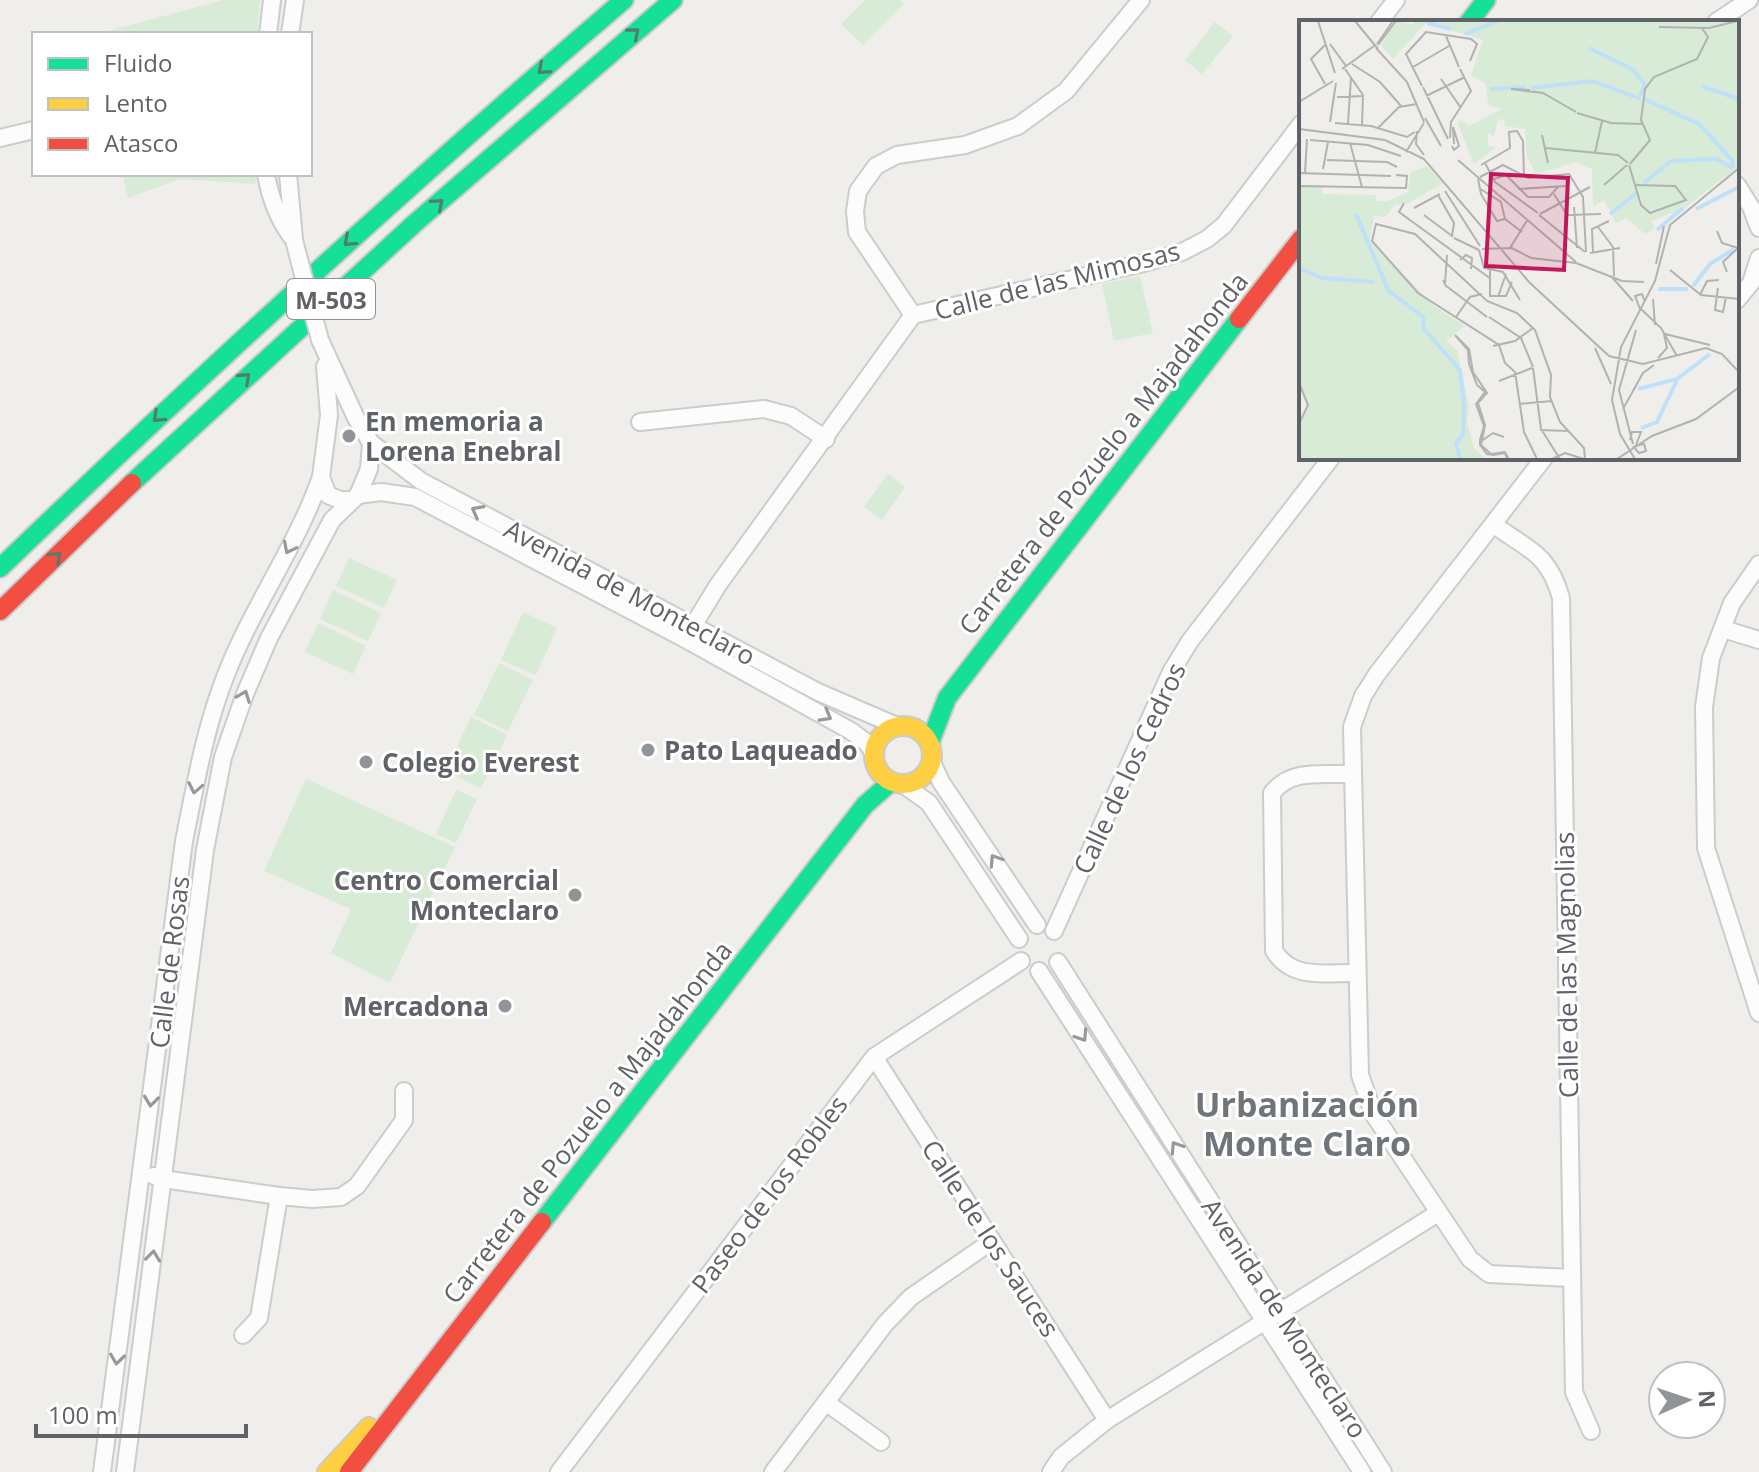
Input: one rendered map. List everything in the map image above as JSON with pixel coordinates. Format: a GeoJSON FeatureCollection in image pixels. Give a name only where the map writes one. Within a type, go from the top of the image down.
{"type":"FeatureCollection","features":[{"type":"Feature","properties":{"kind":"main road","name":"M-503"},"geometry":{"type":"LineString","coordinates":[[0,568],[266,316],[624,0]]}},
{"type":"Feature","properties":{"kind":"main road","name":"M-503"},"geometry":{"type":"LineString","coordinates":[[0,611],[297,330],[431,209],[673,0]]}},
{"type":"Feature","properties":{"kind":"main road"},"geometry":{"type":"LineString","coordinates":[[1471,20],[1486,0]]}},
{"type":"Feature","properties":{"kind":"main road","name":"Carretera de Pozuelo a Majadahonda"},"geometry":{"type":"LineString","coordinates":[[930,742],[951,693],[1299,242]]}},
{"type":"Feature","properties":{"kind":"main road","name":"Carretera de Pozuelo a Majadahonda"},"geometry":{"type":"LineString","coordinates":[[903,726],[951,693]]}},
{"type":"Feature","properties":{"kind":"main road"},"geometry":{"type":"LineString","coordinates":[[903,726],[925,734],[930,742],[932,762],[925,776],[898,783],[882,775],[875,760],[880,736],[903,726]]}},
{"type":"Feature","properties":{"kind":"main road","name":"Carretera de Pozuelo a Majadahonda"},"geometry":{"type":"LineString","coordinates":[[865,805],[875,760]]}},
{"type":"Feature","properties":{"kind":"main road","name":"Carretera de Pozuelo a Majadahonda"},"geometry":{"type":"LineString","coordinates":[[349,1472],[865,805],[898,783]]}},
{"type":"Feature","properties":{"kind":"main road"},"geometry":{"type":"LineString","coordinates":[[327,1472],[406,1382],[457,1332]]}},
{"type":"Feature","properties":{"kind":"main road"},"geometry":{"type":"LineString","coordinates":[[365,1472],[457,1332]]}},
{"type":"Feature","properties":{"kind":"street"},"geometry":{"type":"LineString","coordinates":[[268,32],[272,0]]}},
{"type":"Feature","properties":{"kind":"street"},"geometry":{"type":"LineString","coordinates":[[290,32],[295,0]]}},
{"type":"Feature","properties":{"kind":"street"},"geometry":{"type":"LineString","coordinates":[[913,315],[857,232],[855,211],[858,191],[876,166],[897,155],[965,145],[1018,126],[1066,91],[1141,0]]}},
{"type":"Feature","properties":{"kind":"street"},"geometry":{"type":"LineString","coordinates":[[1381,20],[1396,0]]}},
{"type":"Feature","properties":{"kind":"street"},"geometry":{"type":"LineString","coordinates":[[1719,20],[1749,0]]}},
{"type":"Feature","properties":{"kind":"street","name":"Calle de las Mimosas"},"geometry":{"type":"LineString","coordinates":[[690,632],[718,585],[913,315],[1182,252],[1207,239],[1224,225],[1299,127]]}},
{"type":"Feature","properties":{"kind":"street"},"geometry":{"type":"LineString","coordinates":[[0,138],[32,130]]}},
{"type":"Feature","properties":{"kind":"street"},"geometry":{"type":"LineString","coordinates":[[267,176],[275,206],[285,229],[294,240]]}},
{"type":"Feature","properties":{"kind":"street"},"geometry":{"type":"LineString","coordinates":[[288,176],[294,240],[322,348],[328,424]]}},
{"type":"Feature","properties":{"kind":"street"},"geometry":{"type":"LineString","coordinates":[[1739,188],[1759,228]]}},
{"type":"Feature","properties":{"kind":"street"},"geometry":{"type":"LineString","coordinates":[[1739,298],[1751,283],[1759,258]]}},
{"type":"Feature","properties":{"kind":"street"},"geometry":{"type":"LineString","coordinates":[[322,348],[371,443]]}},
{"type":"Feature","properties":{"kind":"street"},"geometry":{"type":"LineString","coordinates":[[640,422],[764,409],[791,416],[826,439]]}},
{"type":"Feature","properties":{"kind":"street"},"geometry":{"type":"LineString","coordinates":[[328,424],[336,418],[356,418]]}},
{"type":"Feature","properties":{"kind":"street","name":"Calle de Rosas"},"geometry":{"type":"LineString","coordinates":[[102,1472],[184,841],[202,748],[224,679],[310,507],[321,477],[328,424]]}},
{"type":"Feature","properties":{"kind":"street","name":"Calle de Rosas"},"geometry":{"type":"LineString","coordinates":[[125,1472],[205,850],[223,757],[269,638],[332,520],[354,498],[369,469],[371,443]]}},
{"type":"Feature","properties":{"kind":"street","name":"Avenida de Monteclaro"},"geometry":{"type":"LineString","coordinates":[[371,443],[421,481],[690,632],[851,731],[867,743],[875,760]]}},
{"type":"Feature","properties":{"kind":"street","name":"Calle de los Cedros"},"geometry":{"type":"LineString","coordinates":[[1054,931],[1171,672],[1190,641],[1329,460]]}},
{"type":"Feature","properties":{"kind":"street"},"geometry":{"type":"LineString","coordinates":[[1543,460],[1363,696],[1352,727],[1360,1075],[1374,1115],[1470,1259],[1489,1274],[1571,1278]]}},
{"type":"Feature","properties":{"kind":"street"},"geometry":{"type":"LineString","coordinates":[[321,477],[328,495],[340,500],[354,498]]}},
{"type":"Feature","properties":{"kind":"street","name":"Avenida de Monteclaro"},"geometry":{"type":"LineString","coordinates":[[354,498],[381,492],[415,497],[690,632],[818,692],[903,726]]}},
{"type":"Feature","properties":{"kind":"street","name":"Calle de las Magnolias"},"geometry":{"type":"LineString","coordinates":[[1494,525],[1543,559],[1554,575],[1561,598],[1574,1392],[1591,1431]]}},
{"type":"Feature","properties":{"kind":"street"},"geometry":{"type":"LineString","coordinates":[[1759,564],[1732,603],[1711,658],[1704,707],[1706,848],[1759,1013]]}},
{"type":"Feature","properties":{"kind":"street"},"geometry":{"type":"LineString","coordinates":[[1723,629],[1759,640]]}},
{"type":"Feature","properties":{"kind":"street"},"geometry":{"type":"LineString","coordinates":[[932,762],[941,782],[1037,925],[1054,931],[1061,940],[1062,951],[1058,962],[1039,971],[1029,968],[1018,954],[1019,939],[1026,930],[1037,925]]}},
{"type":"Feature","properties":{"kind":"street"},"geometry":{"type":"LineString","coordinates":[[1353,774],[1292,776],[1281,781],[1272,793],[1274,951],[1283,965],[1302,972],[1357,973]]}},
{"type":"Feature","properties":{"kind":"street"},"geometry":{"type":"LineString","coordinates":[[898,783],[929,803],[1019,939]]}},
{"type":"Feature","properties":{"kind":"street","name":"Paseo de los Robles"},"geometry":{"type":"LineString","coordinates":[[559,1472],[874,1057],[1021,961]]}},
{"type":"Feature","properties":{"kind":"street","name":"Avenida de Monteclaro"},"geometry":{"type":"LineString","coordinates":[[1058,962],[1383,1472]]}},
{"type":"Feature","properties":{"kind":"street","name":"Avenida de Monteclaro"},"geometry":{"type":"LineString","coordinates":[[1039,971],[1362,1472]]}},
{"type":"Feature","properties":{"kind":"street","name":"Calle de los Sauces"},"geometry":{"type":"LineString","coordinates":[[874,1057],[1107,1420]]}},
{"type":"Feature","properties":{"kind":"street"},"geometry":{"type":"LineString","coordinates":[[142,1171],[163,1179],[279,1196],[312,1199],[341,1197],[357,1186],[404,1120],[404,1091]]}},
{"type":"Feature","properties":{"kind":"street"},"geometry":{"type":"LineString","coordinates":[[243,1335],[259,1318],[279,1196]]}},
{"type":"Feature","properties":{"kind":"street"},"geometry":{"type":"LineString","coordinates":[[1051,1472],[1061,1457],[1107,1420],[1438,1213]]}},
{"type":"Feature","properties":{"kind":"street"},"geometry":{"type":"LineString","coordinates":[[773,1472],[885,1324],[911,1297],[992,1241]]}},
{"type":"Feature","properties":{"kind":"street"},"geometry":{"type":"LineString","coordinates":[[827,1403],[881,1442]]}},
{"type":"Feature","properties":{"kind":"green space"},"geometry":{"type":"Polygon","coordinates":[[[223,0],[260,0],[257,32],[105,32],[223,0]]]}},
{"type":"Feature","properties":{"kind":"green space"},"geometry":{"type":"Polygon","coordinates":[[[865,0],[900,0],[904,4],[863,45],[841,24],[865,0]]]}},
{"type":"Feature","properties":{"kind":"green space"},"geometry":{"type":"Polygon","coordinates":[[[1215,22],[1233,36],[1202,74],[1185,60],[1215,22]]]}},
{"type":"Feature","properties":{"kind":"green space"},"geometry":{"type":"Polygon","coordinates":[[[123,176],[255,176],[256,184],[180,179],[128,198],[123,176]]]}},
{"type":"Feature","properties":{"kind":"green space"},"geometry":{"type":"Polygon","coordinates":[[[1140,276],[1153,333],[1114,341],[1102,284],[1140,276]]]}},
{"type":"Feature","properties":{"kind":"green space"},"geometry":{"type":"Polygon","coordinates":[[[888,474],[905,487],[882,520],[864,507],[888,474]]]}},
{"type":"Feature","properties":{"kind":"green space"},"geometry":{"type":"Polygon","coordinates":[[[349,558],[397,580],[384,608],[336,586],[349,558]]]}},
{"type":"Feature","properties":{"kind":"green space"},"geometry":{"type":"Polygon","coordinates":[[[333,590],[381,613],[368,641],[320,619],[333,590]]]}},
{"type":"Feature","properties":{"kind":"green space"},"geometry":{"type":"Polygon","coordinates":[[[523,612],[557,628],[536,675],[501,660],[523,612]]]}},
{"type":"Feature","properties":{"kind":"green space"},"geometry":{"type":"Polygon","coordinates":[[[318,623],[366,646],[353,674],[305,652],[318,623]]]}},
{"type":"Feature","properties":{"kind":"green space"},"geometry":{"type":"Polygon","coordinates":[[[499,663],[533,680],[508,731],[474,715],[499,663]]]}},
{"type":"Feature","properties":{"kind":"green space"},"geometry":{"type":"Polygon","coordinates":[[[471,717],[507,735],[481,788],[445,771],[471,717]]]}},
{"type":"Feature","properties":{"kind":"green space"},"geometry":{"type":"Polygon","coordinates":[[[306,779],[455,847],[390,983],[331,953],[351,909],[264,871],[306,779]]]}},
{"type":"Feature","properties":{"kind":"green space"},"geometry":{"type":"Polygon","coordinates":[[[456,790],[477,799],[456,843],[436,834],[456,790]]]}},
{"type":"Feature","properties":{"kind":"green space"},"geometry":{"type":"Polygon","coordinates":[[[1055,979],[1060,981],[1253,1283],[1248,1287],[1054,985],[1055,979]]]}},
{"type":"Feature","properties":{"kind":"traffic: fast"},"geometry":{"type":"LineString","coordinates":[[0,568],[308,280],[624,0]]}},
{"type":"Feature","properties":{"kind":"traffic: fast"},"geometry":{"type":"LineString","coordinates":[[132,483],[415,223],[673,0]]}},
{"type":"Feature","properties":{"kind":"traffic: fast"},"geometry":{"type":"LineString","coordinates":[[1471,20],[1486,0]]}},
{"type":"Feature","properties":{"kind":"traffic: fast"},"geometry":{"type":"LineString","coordinates":[[930,742],[947,698],[1239,319]]}},
{"type":"Feature","properties":{"kind":"traffic: fast"},"geometry":{"type":"LineString","coordinates":[[542,1222],[865,805],[891,782]]}},
{"type":"Feature","properties":{"kind":"traffic: slow"},"geometry":{"type":"LineString","coordinates":[[903,726],[924,734],[932,755],[924,776],[903,784],[882,776],[874,755],[882,734],[903,726]]}},
{"type":"Feature","properties":{"kind":"traffic: slow"},"geometry":{"type":"LineString","coordinates":[[327,1472],[369,1427]]}},
{"type":"Feature","properties":{"kind":"traffic: jam"},"geometry":{"type":"LineString","coordinates":[[1239,319],[1299,242]]}},
{"type":"Feature","properties":{"kind":"traffic: jam"},"geometry":{"type":"LineString","coordinates":[[0,611],[132,483]]}},
{"type":"Feature","properties":{"kind":"traffic: jam"},"geometry":{"type":"LineString","coordinates":[[349,1472],[542,1222]]}},
{"type":"Feature","properties":{"kind":"place","name":"En memoria a Lorena Enebral"},"geometry":{"type":"Point","coordinates":[349,436]}},
{"type":"Feature","properties":{"kind":"place","name":"Pato Laqueado"},"geometry":{"type":"Point","coordinates":[648,750]}},
{"type":"Feature","properties":{"kind":"place","name":"Colegio Everest"},"geometry":{"type":"Point","coordinates":[366,762]}},
{"type":"Feature","properties":{"kind":"place","name":"Centro Comercial Monteclaro"},"geometry":{"type":"Point","coordinates":[575,895]}},
{"type":"Feature","properties":{"kind":"place","name":"Mercadona"},"geometry":{"type":"Point","coordinates":[505,1006]}},
{"type":"Feature","properties":{"kind":"district","name":"Urbanización Monte Claro"},"geometry":{"type":"Point","coordinates":[1307,1124]}}]}
